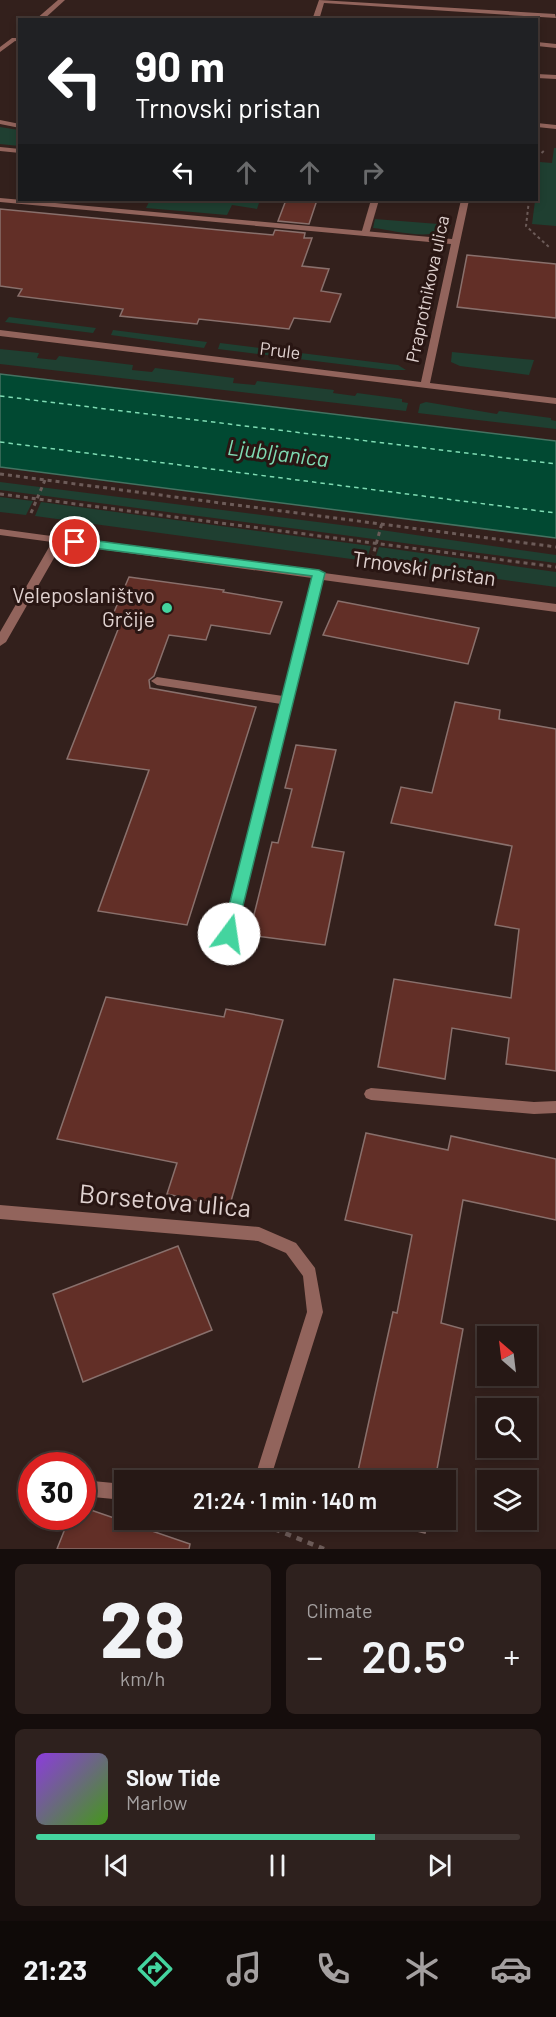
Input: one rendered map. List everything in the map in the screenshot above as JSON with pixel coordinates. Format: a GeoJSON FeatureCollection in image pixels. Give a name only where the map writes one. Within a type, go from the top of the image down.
{"type":"FeatureCollection","features":[{"type":"Feature","properties":{"kind":"street"},"geometry":{"type":"LineString","coordinates":[[40,18],[62,0]]}},
{"type":"Feature","properties":{"kind":"street"},"geometry":{"type":"LineString","coordinates":[[316,18],[322,0],[555,16]]}},
{"type":"Feature","properties":{"kind":"street"},"geometry":{"type":"LineString","coordinates":[[0,50],[18,38]]}},
{"type":"Feature","properties":{"kind":"street"},"geometry":{"type":"LineString","coordinates":[[538,44],[556,46]]}},
{"type":"Feature","properties":{"kind":"street"},"geometry":{"type":"LineString","coordinates":[[538,76],[556,77]]}},
{"type":"Feature","properties":{"kind":"street"},"geometry":{"type":"LineString","coordinates":[[0,122],[18,126]]}},
{"type":"Feature","properties":{"kind":"street"},"geometry":{"type":"LineString","coordinates":[[538,125],[556,126]]}},
{"type":"Feature","properties":{"kind":"street"},"geometry":{"type":"LineString","coordinates":[[0,149],[18,151]]}},
{"type":"Feature","properties":{"kind":"street"},"geometry":{"type":"LineString","coordinates":[[0,200],[454,242]]}},
{"type":"Feature","properties":{"kind":"street"},"geometry":{"type":"LineString","coordinates":[[364,234],[375,201]]}},
{"type":"Feature","properties":{"kind":"street","name":"Praprotnikova ulica"},"geometry":{"type":"LineString","coordinates":[[425,386],[454,242],[465,201]]}},
{"type":"Feature","properties":{"kind":"street","name":"Prule"},"geometry":{"type":"LineString","coordinates":[[0,333],[556,401]]}},
{"type":"Feature","properties":{"kind":"street","name":"Trnovski pristan"},"geometry":{"type":"LineString","coordinates":[[0,532],[319,573],[556,608]]}},
{"type":"Feature","properties":{"kind":"street"},"geometry":{"type":"LineString","coordinates":[[0,642],[59,540]]}},
{"type":"Feature","properties":{"kind":"street"},"geometry":{"type":"LineString","coordinates":[[229,934],[319,573]]}},
{"type":"Feature","properties":{"kind":"street"},"geometry":{"type":"LineString","coordinates":[[157,681],[287,701]]}},
{"type":"Feature","properties":{"kind":"street"},"geometry":{"type":"LineString","coordinates":[[371,1094],[534,1108],[556,1107]]}},
{"type":"Feature","properties":{"kind":"street","name":"Borsetova ulica"},"geometry":{"type":"LineString","coordinates":[[0,1212],[259,1234],[291,1248],[310,1273],[315,1312],[265,1470]]}},
{"type":"Feature","properties":{"kind":"street"},"geometry":{"type":"LineString","coordinates":[[96,1489],[114,1491]]}},
{"type":"Feature","properties":{"kind":"path"},"geometry":{"type":"LineString","coordinates":[[538,156],[545,150]]}},
{"type":"Feature","properties":{"kind":"path"},"geometry":{"type":"LineString","coordinates":[[530,201],[526,226],[550,248]]}},
{"type":"Feature","properties":{"kind":"path"},"geometry":{"type":"LineString","coordinates":[[0,474],[556,547]]}},
{"type":"Feature","properties":{"kind":"path"},"geometry":{"type":"LineString","coordinates":[[29,517],[39,499],[45,480]]}},
{"type":"Feature","properties":{"kind":"path"},"geometry":{"type":"LineString","coordinates":[[0,494],[556,567]]}},
{"type":"Feature","properties":{"kind":"path"},"geometry":{"type":"LineString","coordinates":[[371,562],[382,523]]}},
{"type":"Feature","properties":{"kind":"path"},"geometry":{"type":"LineString","coordinates":[[277,1530],[324,1549]]}},
{"type":"Feature","properties":{"kind":"shaded area"},"geometry":{"type":"Polygon","coordinates":[[[0,127],[18,130],[18,146],[0,144],[0,127]]]}},
{"type":"Feature","properties":{"kind":"shaded area"},"geometry":{"type":"Polygon","coordinates":[[[554,148],[556,148],[556,226],[532,224],[535,201],[538,201],[540,162],[552,163],[554,148]]]}},
{"type":"Feature","properties":{"kind":"shaded area"},"geometry":{"type":"Polygon","coordinates":[[[150,201],[260,201],[257,209],[232,205],[227,215],[146,208],[150,201]]]}},
{"type":"Feature","properties":{"kind":"shaded area"},"geometry":{"type":"Polygon","coordinates":[[[375,219],[451,225],[435,233],[414,234],[373,228],[375,219]]]}},
{"type":"Feature","properties":{"kind":"shaded area"},"geometry":{"type":"Polygon","coordinates":[[[9,317],[96,328],[93,333],[5,322],[9,317]]]}},
{"type":"Feature","properties":{"kind":"shaded area"},"geometry":{"type":"Polygon","coordinates":[[[113,330],[207,342],[204,348],[111,335],[113,330]]]}},
{"type":"Feature","properties":{"kind":"shaded area"},"geometry":{"type":"Polygon","coordinates":[[[220,343],[398,365],[406,370],[388,370],[218,349],[220,343]]]}},
{"type":"Feature","properties":{"kind":"shaded area"},"geometry":{"type":"Polygon","coordinates":[[[0,349],[39,353],[37,358],[56,360],[59,356],[133,365],[132,370],[152,372],[155,368],[234,378],[233,383],[255,385],[257,381],[334,390],[333,393],[355,396],[357,393],[402,399],[402,402],[408,403],[406,411],[0,364],[0,349]]]}},
{"type":"Feature","properties":{"kind":"shaded area"},"geometry":{"type":"Polygon","coordinates":[[[452,352],[534,360],[529,375],[460,366],[451,362],[452,352]]]}},
{"type":"Feature","properties":{"kind":"shaded area"},"geometry":{"type":"Polygon","coordinates":[[[426,402],[497,414],[499,411],[551,418],[556,421],[556,429],[418,413],[420,404],[426,402]]]}},
{"type":"Feature","properties":{"kind":"shaded area"},"geometry":{"type":"Polygon","coordinates":[[[0,482],[381,530],[556,555],[556,563],[0,490],[0,482]]]}},
{"type":"Feature","properties":{"kind":"shaded area"},"geometry":{"type":"Polygon","coordinates":[[[0,497],[33,501],[26,515],[0,512],[0,497]]]}},
{"type":"Feature","properties":{"kind":"shaded area"},"geometry":{"type":"Polygon","coordinates":[[[41,502],[371,546],[366,561],[35,516],[41,502]]]}},
{"type":"Feature","properties":{"kind":"shaded area"},"geometry":{"type":"Polygon","coordinates":[[[379,547],[556,572],[556,587],[374,562],[379,547]]]}},
{"type":"Feature","properties":{"kind":"water","name":"Ljubljanica"},"geometry":{"type":"Polygon","coordinates":[[[0,374],[556,441],[556,538],[0,467],[0,374]]]}},
{"type":"Feature","properties":{"kind":"building"},"geometry":{"type":"Polygon","coordinates":[[[286,201],[317,201],[309,224],[278,221],[286,201]]]}},
{"type":"Feature","properties":{"kind":"building"},"geometry":{"type":"Polygon","coordinates":[[[0,209],[273,235],[275,230],[305,233],[304,238],[312,238],[302,266],[329,269],[321,291],[341,294],[330,322],[294,318],[289,329],[199,319],[197,324],[120,316],[123,309],[18,296],[22,289],[0,286],[0,209]]]}},
{"type":"Feature","properties":{"kind":"building"},"geometry":{"type":"Polygon","coordinates":[[[467,255],[556,264],[556,318],[457,307],[467,255]]]}},
{"type":"Feature","properties":{"kind":"building"},"geometry":{"type":"Polygon","coordinates":[[[129,577],[224,590],[223,592],[282,602],[270,634],[211,625],[206,640],[169,635],[154,676],[149,680],[150,688],[256,707],[187,925],[98,911],[149,770],[67,759],[119,627],[108,626],[129,577]]]}},
{"type":"Feature","properties":{"kind":"building"},"geometry":{"type":"Polygon","coordinates":[[[338,601],[479,628],[468,664],[323,635],[338,601]]]}},
{"type":"Feature","properties":{"kind":"building"},"geometry":{"type":"Polygon","coordinates":[[[455,702],[500,710],[499,719],[556,729],[556,1071],[506,1064],[509,1038],[452,1028],[445,1079],[378,1067],[394,979],[511,998],[519,929],[495,925],[512,846],[391,823],[401,787],[432,793],[455,702]]]}},
{"type":"Feature","properties":{"kind":"building"},"geometry":{"type":"Polygon","coordinates":[[[296,745],[336,750],[312,847],[344,852],[325,945],[249,935],[272,842],[278,843],[292,789],[285,788],[296,745]]]}},
{"type":"Feature","properties":{"kind":"building"},"geometry":{"type":"Polygon","coordinates":[[[106,997],[224,1017],[226,1009],[283,1020],[229,1208],[167,1194],[177,1163],[57,1139],[106,997]]]}},
{"type":"Feature","properties":{"kind":"building"},"geometry":{"type":"Polygon","coordinates":[[[366,1133],[448,1150],[451,1136],[556,1159],[556,1220],[463,1200],[441,1323],[463,1329],[437,1470],[358,1470],[393,1312],[397,1313],[412,1235],[345,1220],[366,1133]]]}},
{"type":"Feature","properties":{"kind":"building"},"geometry":{"type":"Polygon","coordinates":[[[178,1246],[212,1330],[83,1382],[53,1294],[178,1246]]]}},
{"type":"Feature","properties":{"kind":"building"},"geometry":{"type":"Polygon","coordinates":[[[96,1512],[114,1518],[114,1530],[149,1530],[190,1544],[189,1549],[57,1549],[64,1530],[96,1530],[96,1512]]]}},
{"type":"Feature","properties":{"kind":"ferry route"},"geometry":{"type":"LineString","coordinates":[[0,396],[556,464]]}},
{"type":"Feature","properties":{"kind":"ferry route"},"geometry":{"type":"LineString","coordinates":[[0,442],[556,513]]}},
{"type":"Feature","properties":{"kind":"place","name":"Veleposlaništvo Grčije"},"geometry":{"type":"Point","coordinates":[167,608]}},
{"type":"Feature","properties":{"kind":"route"},"geometry":{"type":"LineString","coordinates":[[75,542],[319,573],[229,934]]}}]}
